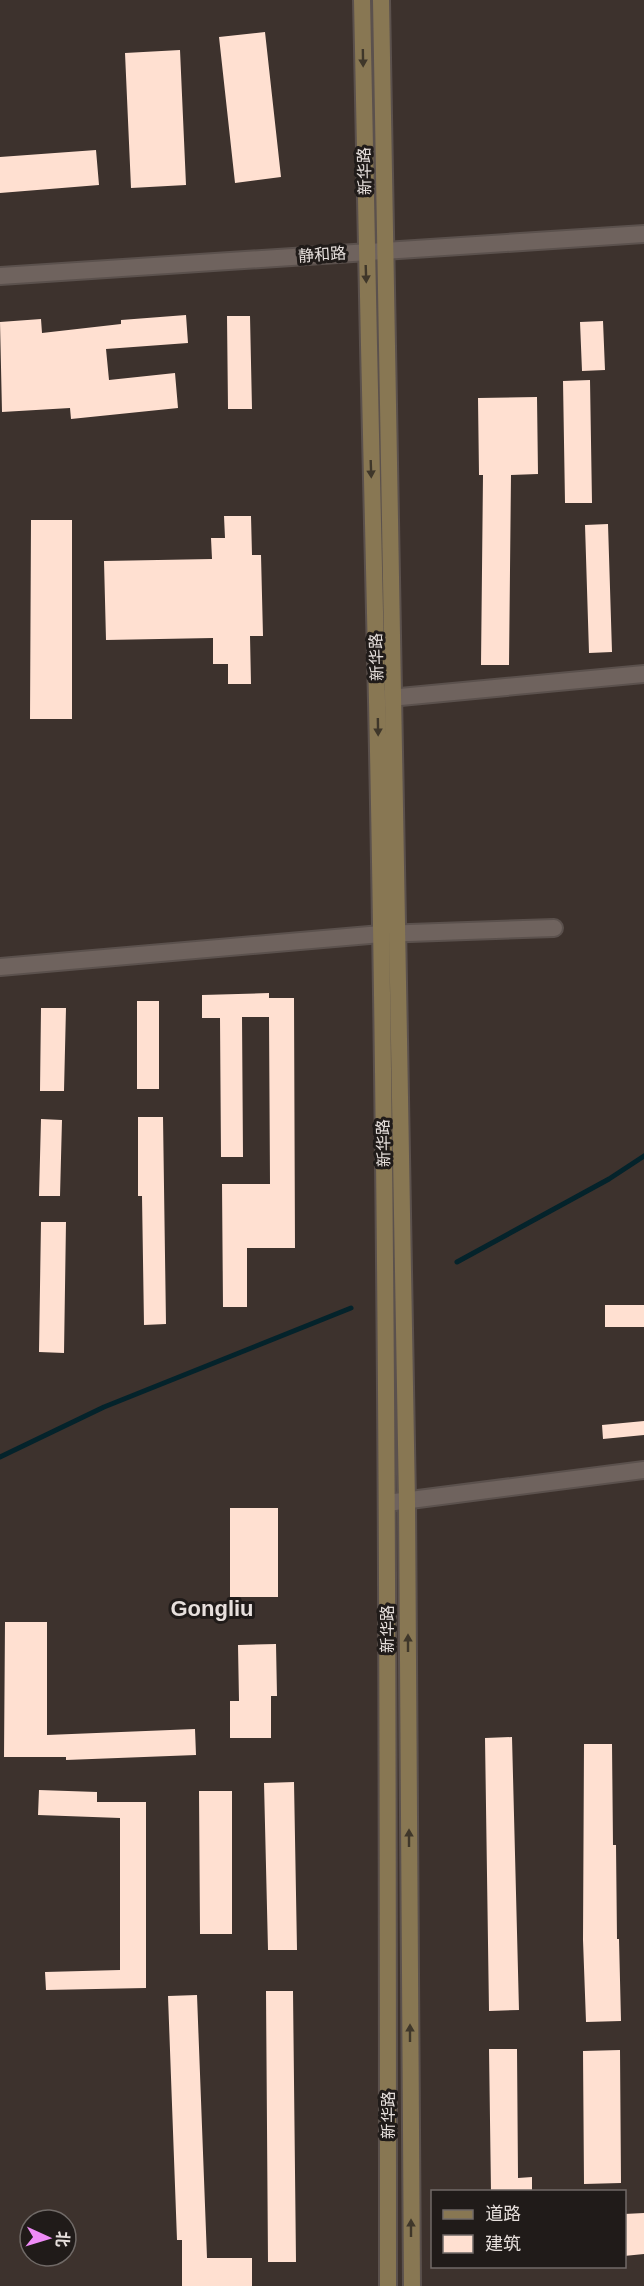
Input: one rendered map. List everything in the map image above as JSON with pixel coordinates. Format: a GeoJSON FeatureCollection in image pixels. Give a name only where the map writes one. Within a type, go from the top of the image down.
{"type":"FeatureCollection","features":[{"type":"Feature","properties":{"kind":"main road","name":"新华路"},"geometry":{"type":"LineString","coordinates":[[362,0],[365,251],[398,934],[407,1502],[412,2286]]}},
{"type":"Feature","properties":{"kind":"main road","name":"新华路"},"geometry":{"type":"LineString","coordinates":[[381,0],[385,250],[386,699],[381,934],[387,1503],[388,2286]]}},
{"type":"Feature","properties":{"kind":"street","name":"静和路"},"geometry":{"type":"LineString","coordinates":[[0,276],[644,234]]}},
{"type":"Feature","properties":{"kind":"street"},"geometry":{"type":"LineString","coordinates":[[386,699],[644,674]]}},
{"type":"Feature","properties":{"kind":"street"},"geometry":{"type":"LineString","coordinates":[[0,967],[381,934],[554,928]]}},
{"type":"Feature","properties":{"kind":"street"},"geometry":{"type":"LineString","coordinates":[[387,1503],[644,1470]]}},
{"type":"Feature","properties":{"kind":"building"},"geometry":{"type":"Polygon","coordinates":[[[265,32],[281,177],[235,183],[219,37],[265,32]]]}},
{"type":"Feature","properties":{"kind":"building"},"geometry":{"type":"Polygon","coordinates":[[[180,50],[186,185],[131,188],[125,53],[180,50]]]}},
{"type":"Feature","properties":{"kind":"building"},"geometry":{"type":"Polygon","coordinates":[[[96,150],[99,185],[0,193],[0,157],[96,150]]]}},
{"type":"Feature","properties":{"kind":"building"},"geometry":{"type":"Polygon","coordinates":[[[186,315],[188,343],[106,349],[109,380],[175,373],[178,408],[71,419],[70,408],[2,412],[0,322],[41,319],[42,333],[121,324],[121,320],[186,315]]]}},
{"type":"Feature","properties":{"kind":"building"},"geometry":{"type":"Polygon","coordinates":[[[227,316],[250,316],[252,409],[228,409],[227,316]]]}},
{"type":"Feature","properties":{"kind":"building"},"geometry":{"type":"Polygon","coordinates":[[[603,321],[605,370],[582,371],[580,322],[603,321]]]}},
{"type":"Feature","properties":{"kind":"building"},"geometry":{"type":"Polygon","coordinates":[[[590,380],[592,503],[565,503],[563,381],[590,380]]]}},
{"type":"Feature","properties":{"kind":"building"},"geometry":{"type":"Polygon","coordinates":[[[537,397],[538,474],[511,475],[509,665],[481,665],[483,475],[479,475],[478,398],[537,397]]]}},
{"type":"Feature","properties":{"kind":"building"},"geometry":{"type":"Polygon","coordinates":[[[224,516],[251,516],[252,555],[261,555],[263,636],[250,636],[251,684],[228,684],[228,664],[213,664],[213,638],[106,640],[104,561],[212,559],[211,538],[225,538],[224,516]]]}},
{"type":"Feature","properties":{"kind":"building"},"geometry":{"type":"Polygon","coordinates":[[[31,520],[72,520],[72,719],[30,719],[31,520]]]}},
{"type":"Feature","properties":{"kind":"building"},"geometry":{"type":"Polygon","coordinates":[[[608,524],[612,652],[589,653],[585,525],[608,524]]]}},
{"type":"Feature","properties":{"kind":"building"},"geometry":{"type":"Polygon","coordinates":[[[269,993],[269,998],[294,998],[295,1248],[247,1248],[247,1307],[223,1307],[222,1184],[270,1184],[269,1017],[242,1017],[243,1157],[221,1157],[220,1018],[202,1018],[202,995],[269,993]]]}},
{"type":"Feature","properties":{"kind":"building"},"geometry":{"type":"Polygon","coordinates":[[[137,1001],[159,1001],[159,1089],[137,1089],[137,1001]]]}},
{"type":"Feature","properties":{"kind":"building"},"geometry":{"type":"Polygon","coordinates":[[[41,1008],[66,1008],[64,1091],[40,1091],[41,1008]]]}},
{"type":"Feature","properties":{"kind":"building"},"geometry":{"type":"Polygon","coordinates":[[[138,1117],[163,1117],[166,1324],[144,1325],[142,1196],[138,1196],[138,1117]]]}},
{"type":"Feature","properties":{"kind":"building"},"geometry":{"type":"Polygon","coordinates":[[[41,1119],[62,1120],[60,1196],[39,1196],[41,1119]]]}},
{"type":"Feature","properties":{"kind":"building"},"geometry":{"type":"Polygon","coordinates":[[[41,1222],[66,1222],[64,1353],[39,1352],[41,1222]]]}},
{"type":"Feature","properties":{"kind":"building"},"geometry":{"type":"Polygon","coordinates":[[[605,1305],[644,1305],[644,1327],[605,1327],[605,1305]]]}},
{"type":"Feature","properties":{"kind":"building"},"geometry":{"type":"Polygon","coordinates":[[[644,1421],[644,1435],[603,1439],[602,1425],[644,1421]]]}},
{"type":"Feature","properties":{"kind":"building"},"geometry":{"type":"Polygon","coordinates":[[[230,1508],[278,1508],[278,1597],[230,1597],[230,1508]]]}},
{"type":"Feature","properties":{"kind":"building"},"geometry":{"type":"Polygon","coordinates":[[[5,1622],[47,1622],[47,1735],[195,1729],[196,1755],[66,1760],[66,1757],[4,1757],[5,1622]]]}},
{"type":"Feature","properties":{"kind":"building"},"geometry":{"type":"Polygon","coordinates":[[[276,1644],[277,1696],[271,1696],[271,1738],[230,1738],[230,1701],[239,1701],[238,1645],[276,1644]]]}},
{"type":"Feature","properties":{"kind":"building"},"geometry":{"type":"Polygon","coordinates":[[[512,1737],[519,2010],[489,2011],[485,1738],[512,1737]]]}},
{"type":"Feature","properties":{"kind":"building"},"geometry":{"type":"Polygon","coordinates":[[[584,1744],[612,1744],[613,1845],[616,1845],[621,2021],[586,2022],[583,1940],[584,1744]]]}},
{"type":"Feature","properties":{"kind":"building"},"geometry":{"type":"Polygon","coordinates":[[[294,1782],[297,1950],[268,1950],[264,1783],[294,1782]]]}},
{"type":"Feature","properties":{"kind":"building"},"geometry":{"type":"Polygon","coordinates":[[[39,1790],[97,1792],[97,1802],[146,1802],[146,1988],[46,1990],[45,1972],[120,1970],[120,1818],[38,1815],[39,1790]]]}},
{"type":"Feature","properties":{"kind":"building"},"geometry":{"type":"Polygon","coordinates":[[[199,1791],[232,1791],[232,1934],[200,1934],[199,1791]]]}},
{"type":"Feature","properties":{"kind":"building"},"geometry":{"type":"Polygon","coordinates":[[[266,1991],[293,1991],[296,2262],[268,2262],[266,1991]]]}},
{"type":"Feature","properties":{"kind":"building"},"geometry":{"type":"Polygon","coordinates":[[[197,1995],[207,2258],[252,2258],[252,2286],[182,2286],[182,2240],[177,2240],[168,1996],[197,1995]]]}},
{"type":"Feature","properties":{"kind":"building"},"geometry":{"type":"Polygon","coordinates":[[[489,2049],[517,2049],[518,2178],[532,2177],[532,2190],[491,2190],[489,2049]]]}},
{"type":"Feature","properties":{"kind":"building"},"geometry":{"type":"Polygon","coordinates":[[[620,2050],[621,2183],[584,2184],[583,2051],[620,2050]]]}},
{"type":"Feature","properties":{"kind":"building"},"geometry":{"type":"Polygon","coordinates":[[[644,2213],[644,2254],[626,2256],[626,2214],[644,2213]]]}},
{"type":"Feature","properties":{"kind":"waterway"},"geometry":{"type":"LineString","coordinates":[[457,1262],[609,1179],[644,1156]]}},
{"type":"Feature","properties":{"kind":"waterway"},"geometry":{"type":"LineString","coordinates":[[0,1457],[104,1407],[351,1308]]}},
{"type":"Feature","properties":{"kind":"district","name":"Gongliu"},"geometry":{"type":"Point","coordinates":[212,1608]}}]}
